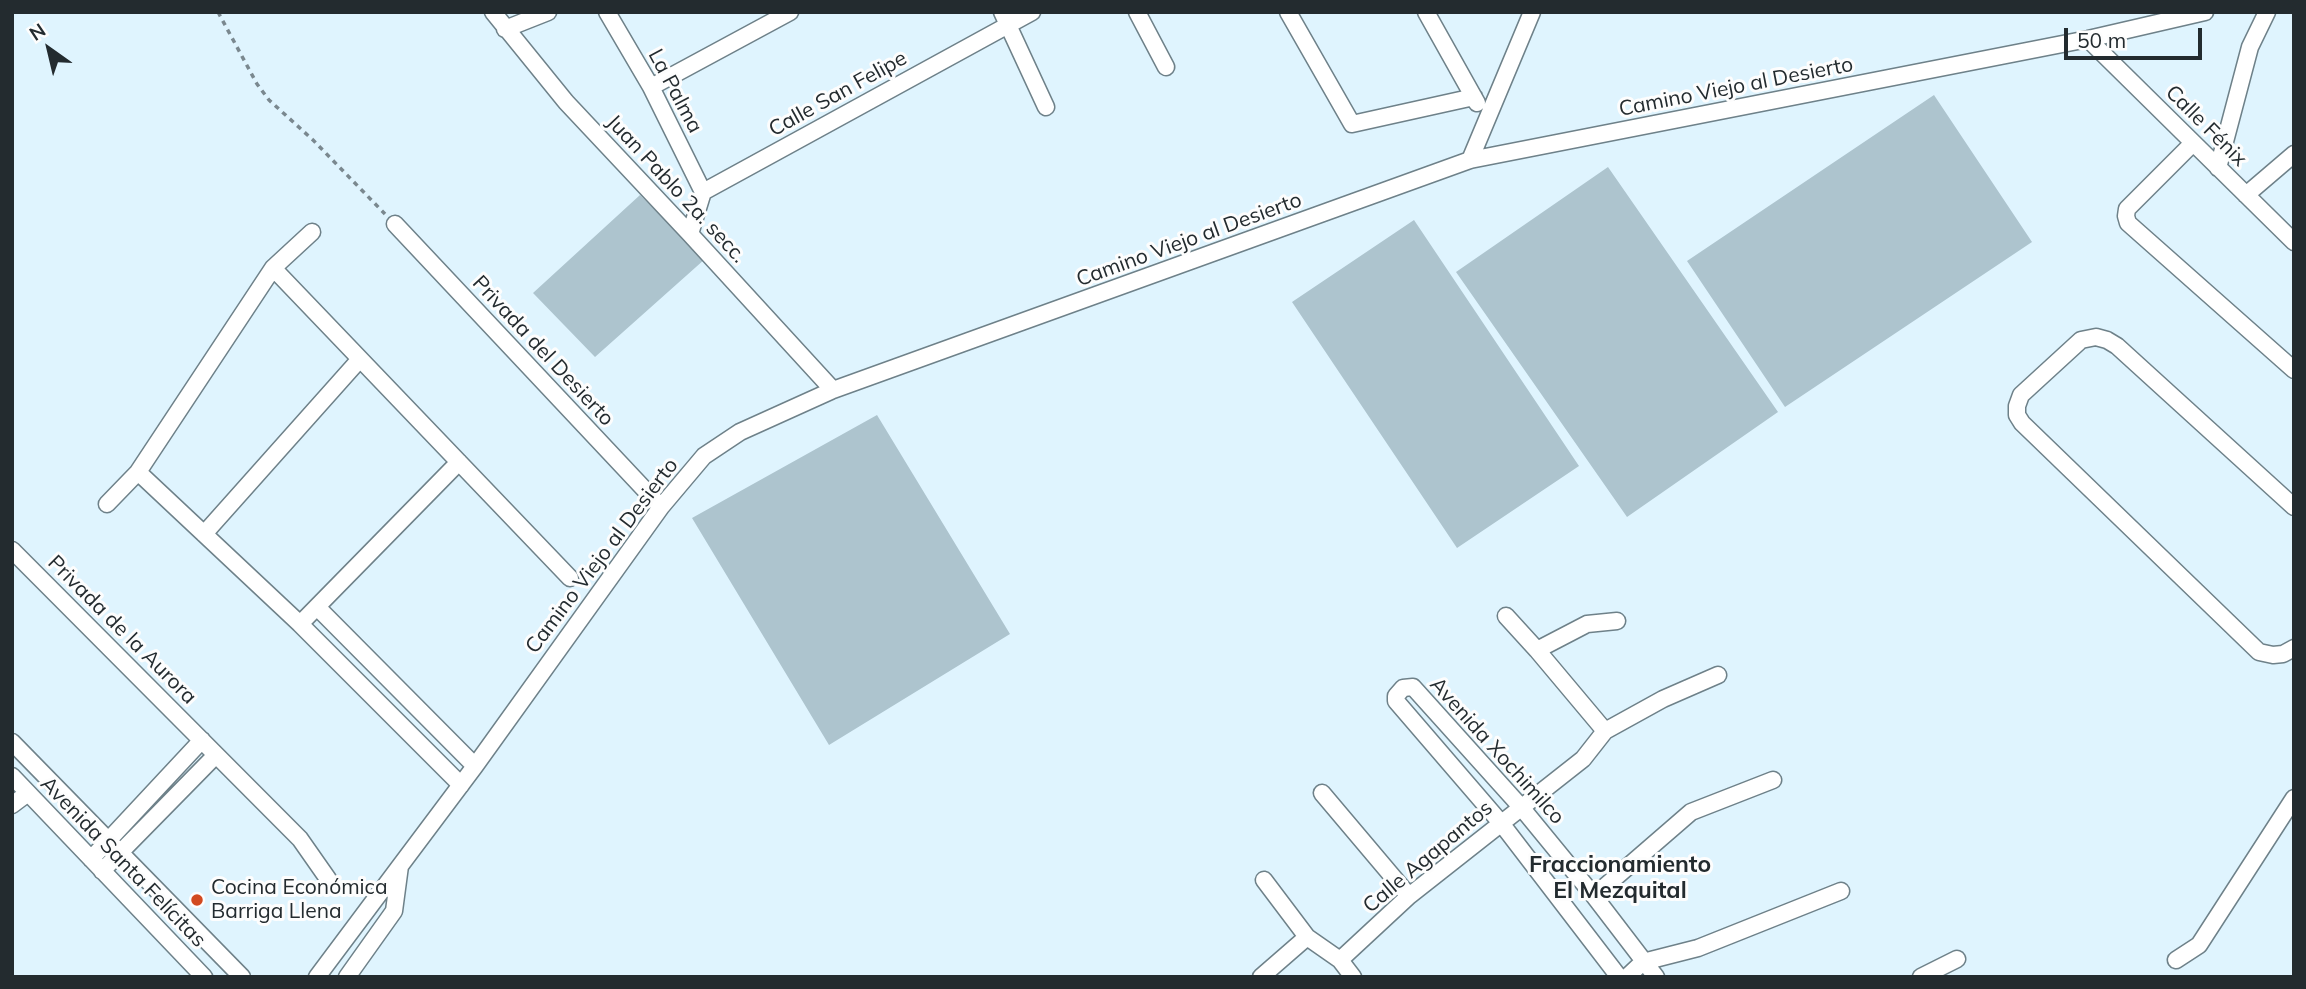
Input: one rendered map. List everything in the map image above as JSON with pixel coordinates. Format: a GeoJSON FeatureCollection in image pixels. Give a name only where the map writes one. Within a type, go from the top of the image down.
{"type":"FeatureCollection","features":[{"type":"Feature","properties":{"kind":"street","name":"Juan Pablo 2a. secc."},"geometry":{"type":"LineString","coordinates":[[493,12],[566,102],[833,390]]}},
{"type":"Feature","properties":{"kind":"street"},"geometry":{"type":"LineString","coordinates":[[505,29],[548,12]]}},
{"type":"Feature","properties":{"kind":"street","name":"La Palma"},"geometry":{"type":"LineString","coordinates":[[607,12],[651,87],[703,192]]}},
{"type":"Feature","properties":{"kind":"street"},"geometry":{"type":"LineString","coordinates":[[651,87],[790,12]]}},
{"type":"Feature","properties":{"kind":"street","name":"Calle San Felipe"},"geometry":{"type":"LineString","coordinates":[[703,192],[1005,18],[1032,12]]}},
{"type":"Feature","properties":{"kind":"street"},"geometry":{"type":"LineString","coordinates":[[1137,12],[1166,67]]}},
{"type":"Feature","properties":{"kind":"street"},"geometry":{"type":"LineString","coordinates":[[1288,12],[1352,124],[1474,97]]}},
{"type":"Feature","properties":{"kind":"street"},"geometry":{"type":"LineString","coordinates":[[1426,12],[1487,120]]}},
{"type":"Feature","properties":{"kind":"street"},"geometry":{"type":"LineString","coordinates":[[1470,160],[1532,12]]}},
{"type":"Feature","properties":{"kind":"street","name":"Camino Viejo al Desierto"},"geometry":{"type":"LineString","coordinates":[[317,977],[475,766],[661,507],[704,456],[740,432],[833,390],[1470,160],[2088,39],[2205,12]]}},
{"type":"Feature","properties":{"kind":"street"},"geometry":{"type":"LineString","coordinates":[[2218,168],[2250,47],[2266,12]]}},
{"type":"Feature","properties":{"kind":"street"},"geometry":{"type":"LineString","coordinates":[[1005,18],[1046,107]]}},
{"type":"Feature","properties":{"kind":"street","name":"Calle Fénix"},"geometry":{"type":"LineString","coordinates":[[2088,39],[2293,241]]}},
{"type":"Feature","properties":{"kind":"street"},"geometry":{"type":"LineString","coordinates":[[2193,143],[2127,209],[2128,223],[2294,370]]}},
{"type":"Feature","properties":{"kind":"street"},"geometry":{"type":"LineString","coordinates":[[2246,195],[2294,154]]}},
{"type":"Feature","properties":{"kind":"street"},"geometry":{"type":"LineString","coordinates":[[691,234],[703,192]]}},
{"type":"Feature","properties":{"kind":"street","name":"Privada del Desierto"},"geometry":{"type":"LineString","coordinates":[[395,224],[661,507]]}},
{"type":"Feature","properties":{"kind":"street"},"geometry":{"type":"LineString","coordinates":[[107,505],[138,472],[273,268],[312,232]]}},
{"type":"Feature","properties":{"kind":"street"},"geometry":{"type":"LineString","coordinates":[[273,268],[569,578]]}},
{"type":"Feature","properties":{"kind":"street"},"geometry":{"type":"LineString","coordinates":[[2294,507],[2117,346],[2107,340],[2096,337],[2081,340],[2021,395],[2017,415],[2022,423],[2259,652],[2283,654],[2294,648]]}},
{"type":"Feature","properties":{"kind":"street"},"geometry":{"type":"LineString","coordinates":[[204,534],[360,359]]}},
{"type":"Feature","properties":{"kind":"street"},"geometry":{"type":"LineString","coordinates":[[300,624],[458,462]]}},
{"type":"Feature","properties":{"kind":"street"},"geometry":{"type":"LineString","coordinates":[[138,472],[300,624],[461,785]]}},
{"type":"Feature","properties":{"kind":"street","name":"Privada de la Aurora"},"geometry":{"type":"LineString","coordinates":[[12,550],[300,839],[328,879]]}},
{"type":"Feature","properties":{"kind":"street"},"geometry":{"type":"LineString","coordinates":[[317,607],[475,766]]}},
{"type":"Feature","properties":{"kind":"street"},"geometry":{"type":"LineString","coordinates":[[1506,616],[1605,731],[1663,699],[1718,675]]}},
{"type":"Feature","properties":{"kind":"street"},"geometry":{"type":"LineString","coordinates":[[1537,650],[1587,624],[1617,621]]}},
{"type":"Feature","properties":{"kind":"street","name":"Avenida Xochimilco"},"geometry":{"type":"LineString","coordinates":[[1619,977],[1501,823],[1396,701],[1399,691],[1413,687],[1521,807],[1656,977]]}},
{"type":"Feature","properties":{"kind":"street","name":"Calle Agapantos"},"geometry":{"type":"LineString","coordinates":[[1340,960],[1409,896],[1583,759],[1605,731]]}},
{"type":"Feature","properties":{"kind":"street"},"geometry":{"type":"LineString","coordinates":[[97,865],[109,840],[202,740]]}},
{"type":"Feature","properties":{"kind":"street"},"geometry":{"type":"LineString","coordinates":[[12,767],[18,748]]}},
{"type":"Feature","properties":{"kind":"street","name":"Avenida Santa Felícitas"},"geometry":{"type":"LineString","coordinates":[[18,748],[242,977]]}},
{"type":"Feature","properties":{"kind":"street"},"geometry":{"type":"LineString","coordinates":[[97,865],[121,852],[216,755]]}},
{"type":"Feature","properties":{"kind":"street","name":"Avenida Santa Felícitas"},"geometry":{"type":"LineString","coordinates":[[12,776],[204,977]]}},
{"type":"Feature","properties":{"kind":"street"},"geometry":{"type":"LineString","coordinates":[[1594,896],[1691,812],[1773,780]]}},
{"type":"Feature","properties":{"kind":"street"},"geometry":{"type":"LineString","coordinates":[[12,805],[28,793]]}},
{"type":"Feature","properties":{"kind":"street"},"geometry":{"type":"LineString","coordinates":[[1322,793],[1409,896]]}},
{"type":"Feature","properties":{"kind":"street"},"geometry":{"type":"LineString","coordinates":[[2176,960],[2199,945],[2294,798]]}},
{"type":"Feature","properties":{"kind":"street","name":"Camino Viejo al Desierto"},"geometry":{"type":"LineString","coordinates":[[347,977],[394,911],[400,866]]}},
{"type":"Feature","properties":{"kind":"street"},"geometry":{"type":"LineString","coordinates":[[1264,880],[1307,937],[1340,960],[1353,977]]}},
{"type":"Feature","properties":{"kind":"street"},"geometry":{"type":"LineString","coordinates":[[1627,977],[1643,962],[1698,948],[1841,891]]}},
{"type":"Feature","properties":{"kind":"street"},"geometry":{"type":"LineString","coordinates":[[1261,977],[1307,937]]}},
{"type":"Feature","properties":{"kind":"street"},"geometry":{"type":"LineString","coordinates":[[1921,977],[1957,959]]}},
{"type":"Feature","properties":{"kind":"path"},"geometry":{"type":"LineString","coordinates":[[218,12],[257,84],[269,100],[313,140],[395,224]]}},
{"type":"Feature","properties":{"kind":"shaded area"},"geometry":{"type":"Polygon","coordinates":[[[1934,95],[2032,242],[1785,407],[1687,261],[1934,95]]]}},
{"type":"Feature","properties":{"kind":"shaded area"},"geometry":{"type":"Polygon","coordinates":[[[1608,167],[1778,412],[1627,517],[1456,272],[1608,167]]]}},
{"type":"Feature","properties":{"kind":"shaded area"},"geometry":{"type":"Polygon","coordinates":[[[640,195],[705,259],[595,357],[533,293],[640,195]]]}},
{"type":"Feature","properties":{"kind":"shaded area"},"geometry":{"type":"Polygon","coordinates":[[[1414,220],[1579,466],[1457,548],[1292,302],[1414,220]]]}},
{"type":"Feature","properties":{"kind":"shaded area"},"geometry":{"type":"Polygon","coordinates":[[[877,415],[1010,634],[829,745],[692,518],[877,415]]]}},
{"type":"Feature","properties":{"kind":"place","name":"Cocina Económica Barriga Llena"},"geometry":{"type":"Point","coordinates":[197,900]}},
{"type":"Feature","properties":{"kind":"district","name":"Fraccionamiento El Mezquital"},"geometry":{"type":"Point","coordinates":[1620,878]}}]}
